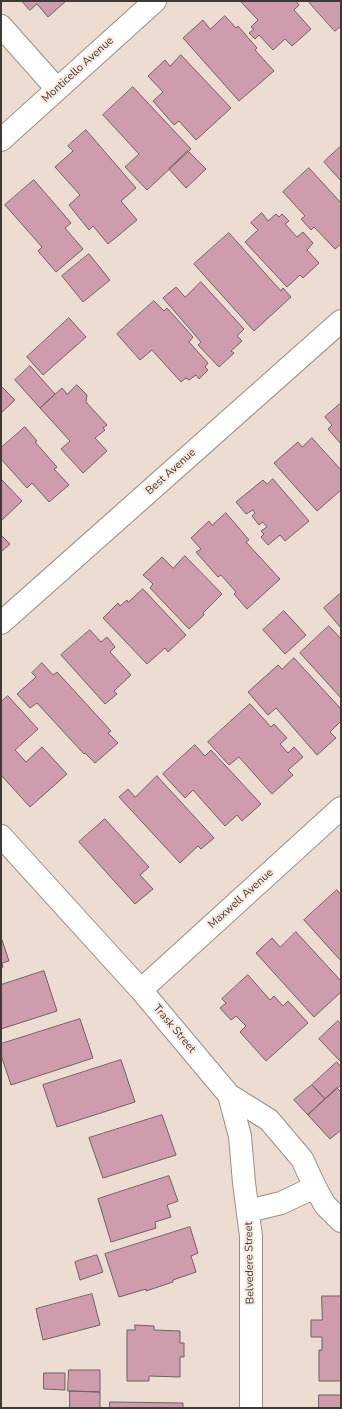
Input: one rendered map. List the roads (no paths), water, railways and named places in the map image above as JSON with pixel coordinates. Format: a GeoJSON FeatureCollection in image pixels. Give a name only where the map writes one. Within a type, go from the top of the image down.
{"type":"FeatureCollection","features":[{"type":"Feature","properties":{"kind":"street","name":"Monticello Avenue"},"geometry":{"type":"LineString","coordinates":[[1,140],[155,1]]}},
{"type":"Feature","properties":{"kind":"street"},"geometry":{"type":"LineString","coordinates":[[1,26],[57,89]]}},
{"type":"Feature","properties":{"kind":"street","name":"Best Avenue"},"geometry":{"type":"LineString","coordinates":[[1,623],[341,321]]}},
{"type":"Feature","properties":{"kind":"street","name":"Maxwell Avenue"},"geometry":{"type":"LineString","coordinates":[[141,990],[341,808]]}},
{"type":"Feature","properties":{"kind":"street","name":"Trask Street"},"geometry":{"type":"LineString","coordinates":[[1,836],[141,990],[228,1095],[269,1120],[302,1159],[325,1205],[341,1222]]}},
{"type":"Feature","properties":{"kind":"street","name":"Belvedere Street"},"geometry":{"type":"LineString","coordinates":[[228,1095],[240,1136],[251,1236],[251,1408]]}},
{"type":"Feature","properties":{"kind":"street"},"geometry":{"type":"LineString","coordinates":[[248,1211],[281,1203],[315,1187]]}}]}
